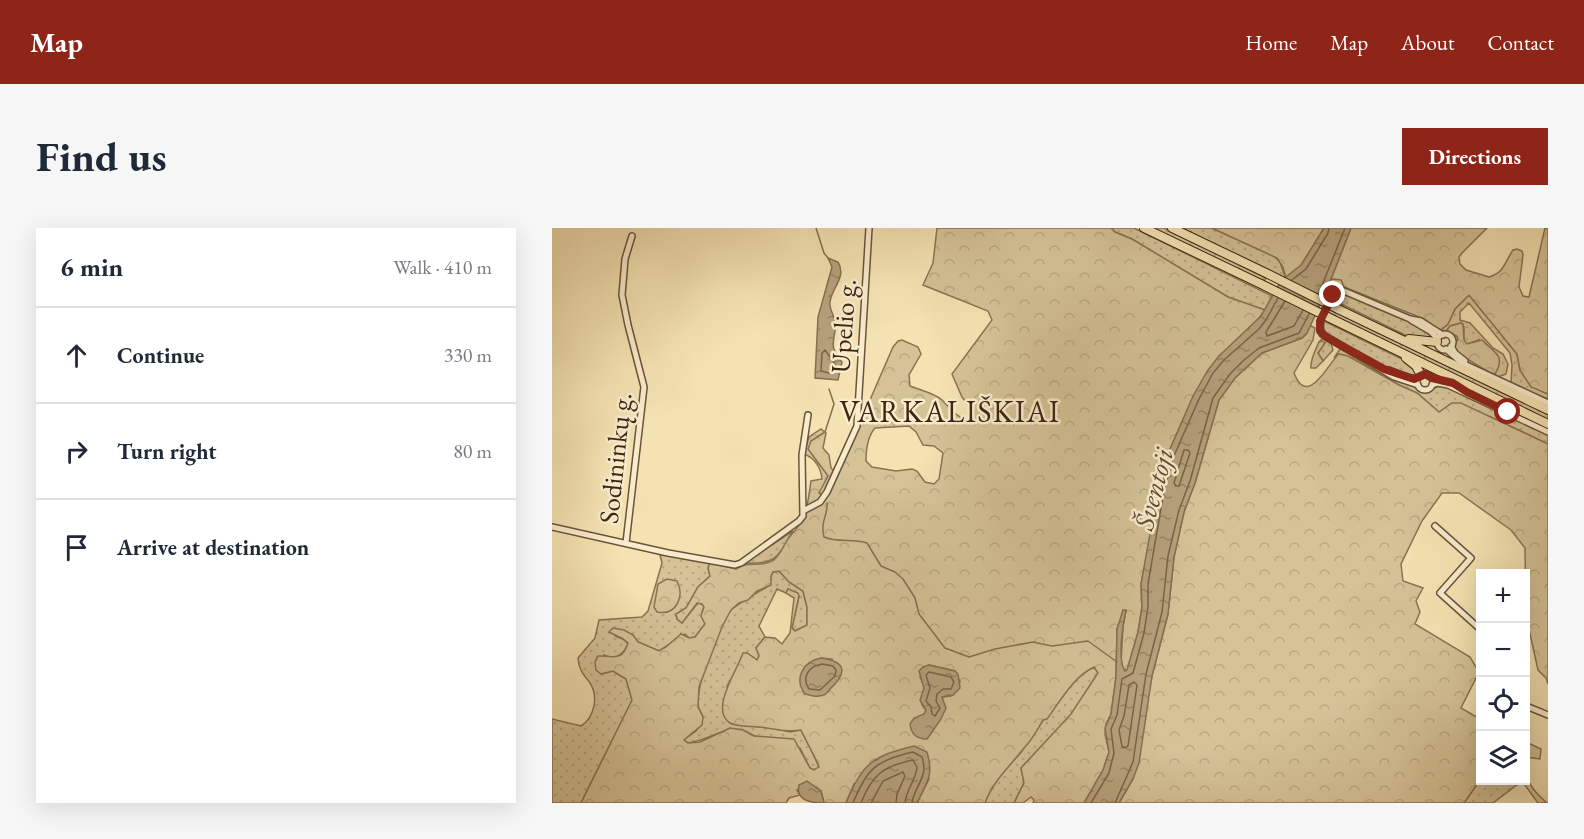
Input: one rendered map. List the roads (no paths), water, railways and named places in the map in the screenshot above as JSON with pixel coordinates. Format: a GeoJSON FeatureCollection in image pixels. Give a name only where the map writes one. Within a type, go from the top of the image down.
{"type":"FeatureCollection","features":[{"type":"Feature","properties":{"kind":"highway"},"geometry":{"type":"LineString","coordinates":[[1144,228],[1548,424]]}},
{"type":"Feature","properties":{"kind":"highway"},"geometry":{"type":"LineString","coordinates":[[1172,228],[1548,410]]}},
{"type":"Feature","properties":{"kind":"highway"},"geometry":{"type":"LineString","coordinates":[[1393,335],[1419,342],[1439,338]]}},
{"type":"Feature","properties":{"kind":"highway"},"geometry":{"type":"LineString","coordinates":[[1398,351],[1416,366],[1419,379]]}},
{"type":"Feature","properties":{"kind":"street","name":"Upelio g."},"geometry":{"type":"LineString","coordinates":[[803,511],[820,502],[827,492],[857,426],[869,228]]}},
{"type":"Feature","properties":{"kind":"street","name":"Sodininkų g."},"geometry":{"type":"LineString","coordinates":[[626,543],[644,387],[622,295],[626,259],[632,236]]}},
{"type":"Feature","properties":{"kind":"street"},"geometry":{"type":"LineString","coordinates":[[1432,382],[1427,374],[1419,379],[1409,378],[1384,369],[1322,334],[1320,321],[1334,294],[1344,291],[1410,319],[1421,321],[1439,338],[1441,349],[1449,348],[1479,370],[1548,403]]}},
{"type":"Feature","properties":{"kind":"street"},"geometry":{"type":"LineString","coordinates":[[1439,338],[1450,336],[1452,341],[1449,348]]}},
{"type":"Feature","properties":{"kind":"street"},"geometry":{"type":"LineString","coordinates":[[1419,379],[1421,388],[1426,389],[1432,382],[1446,380],[1548,432]]}},
{"type":"Feature","properties":{"kind":"street"},"geometry":{"type":"LineString","coordinates":[[552,527],[668,553],[735,565],[803,516],[802,455],[808,415]]}},
{"type":"Feature","properties":{"kind":"street"},"geometry":{"type":"LineString","coordinates":[[1435,526],[1471,558],[1440,593],[1476,625]]}},
{"type":"Feature","properties":{"kind":"street"},"geometry":{"type":"LineString","coordinates":[[1530,707],[1548,715]]}},
{"type":"Feature","properties":{"kind":"water"},"geometry":{"type":"Polygon","coordinates":[[[1324,228],[1351,228],[1307,333],[1302,338],[1262,353],[1235,378],[1219,400],[1195,483],[1184,512],[1174,557],[1168,614],[1152,676],[1139,763],[1133,779],[1119,803],[1084,803],[1103,770],[1109,752],[1105,728],[1111,714],[1116,677],[1117,629],[1123,610],[1126,610],[1121,659],[1125,671],[1138,632],[1142,607],[1141,584],[1158,489],[1167,456],[1193,396],[1208,370],[1219,356],[1261,316],[1282,280],[1301,265],[1324,228]]]}},
{"type":"Feature","properties":{"kind":"water"},"geometry":{"type":"Polygon","coordinates":[[[828,258],[838,262],[841,272],[830,305],[835,321],[834,351],[842,362],[838,380],[815,378],[818,317],[832,267],[828,258]]]}},
{"type":"Feature","properties":{"kind":"water"},"geometry":{"type":"Polygon","coordinates":[[[821,658],[839,664],[842,672],[840,677],[825,695],[805,694],[800,682],[802,671],[805,666],[821,658]]]}},
{"type":"Feature","properties":{"kind":"water"},"geometry":{"type":"Polygon","coordinates":[[[929,665],[955,671],[958,674],[960,688],[953,695],[942,697],[946,708],[927,739],[915,735],[910,724],[914,718],[924,714],[926,710],[920,700],[924,688],[919,671],[929,665]]]}},
{"type":"Feature","properties":{"kind":"water"},"geometry":{"type":"Polygon","coordinates":[[[914,746],[927,752],[930,767],[928,779],[917,803],[846,803],[858,779],[871,763],[888,754],[914,746]]]}},
{"type":"Feature","properties":{"kind":"water"},"geometry":{"type":"Polygon","coordinates":[[[807,781],[821,791],[824,803],[810,802],[802,798],[798,790],[799,785],[807,781]]]}},
{"type":"Feature","properties":{"kind":"waterway"},"geometry":{"type":"LineString","coordinates":[[816,228],[824,253],[828,258]]}},
{"type":"Feature","properties":{"kind":"waterway"},"geometry":{"type":"LineString","coordinates":[[821,494],[819,493],[828,476],[808,449],[811,441],[825,432],[834,404],[829,389]]}},
{"type":"Feature","properties":{"kind":"waterway"},"geometry":{"type":"LineString","coordinates":[[827,503],[823,527],[824,537],[867,543],[881,566],[895,572],[903,579],[915,598],[919,614],[945,648],[969,657],[995,649],[1033,642],[1052,646],[1088,641],[1117,662]]}},
{"type":"Feature","properties":{"kind":"district","name":"VARKALIŠKIAI"},"geometry":{"type":"Point","coordinates":[950,411]}},
{"type":"Feature","properties":{"kind":"water label","name":"Šventoji"},"geometry":{"type":"Point","coordinates":[1153,489]}}]}
